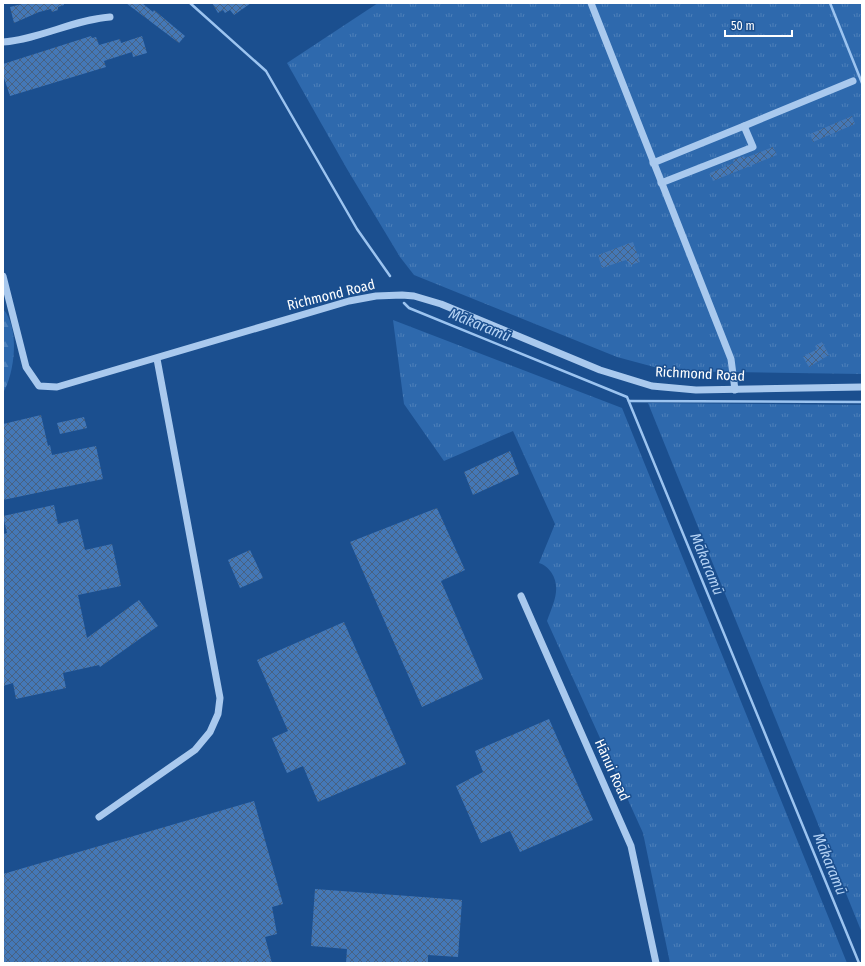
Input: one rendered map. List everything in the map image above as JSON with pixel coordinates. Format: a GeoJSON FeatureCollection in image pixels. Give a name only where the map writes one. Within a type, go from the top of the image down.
{"type":"FeatureCollection","features":[{"type":"Feature","properties":{"kind":"street"},"geometry":{"type":"LineString","coordinates":[[590,3],[731,360],[735,390]]}},
{"type":"Feature","properties":{"kind":"street"},"geometry":{"type":"LineString","coordinates":[[3,42],[21,41],[92,18],[110,17]]}},
{"type":"Feature","properties":{"kind":"street"},"geometry":{"type":"LineString","coordinates":[[653,163],[854,81]]}},
{"type":"Feature","properties":{"kind":"street"},"geometry":{"type":"LineString","coordinates":[[661,183],[752,147],[744,126]]}},
{"type":"Feature","properties":{"kind":"street","name":"Richmond Road"},"geometry":{"type":"LineString","coordinates":[[3,276],[26,367],[39,386],[57,387],[157,359],[350,301],[376,296],[402,295],[414,296],[456,309],[627,380],[670,388],[735,390],[862,387]]}},
{"type":"Feature","properties":{"kind":"street"},"geometry":{"type":"LineString","coordinates":[[99,817],[195,750],[210,732],[218,714],[220,698],[157,359]]}},
{"type":"Feature","properties":{"kind":"street","name":"Hānui Road"},"geometry":{"type":"LineString","coordinates":[[521,596],[631,846],[656,963]]}},
{"type":"Feature","properties":{"kind":"green space"},"geometry":{"type":"Polygon","coordinates":[[[378,3],[862,3],[862,374],[669,371],[617,357],[414,275],[400,257],[347,169],[287,63],[378,3]]]}},
{"type":"Feature","properties":{"kind":"green space"},"geometry":{"type":"Polygon","coordinates":[[[3,309],[12,327],[14,350],[10,374],[3,393],[3,309]]]}},
{"type":"Feature","properties":{"kind":"green space"},"geometry":{"type":"Polygon","coordinates":[[[393,320],[622,408],[847,963],[670,963],[643,833],[547,621],[554,602],[556,584],[551,572],[546,566],[539,563],[555,524],[513,431],[444,461],[404,404],[393,320]]]}},
{"type":"Feature","properties":{"kind":"green space"},"geometry":{"type":"Polygon","coordinates":[[[648,403],[862,405],[862,933],[648,403]]]}},
{"type":"Feature","properties":{"kind":"building"},"geometry":{"type":"Polygon","coordinates":[[[26,3],[64,3],[64,5],[58,7],[58,10],[52,12],[51,9],[39,12],[14,23],[10,7],[26,3]]]}},
{"type":"Feature","properties":{"kind":"building"},"geometry":{"type":"Polygon","coordinates":[[[126,3],[142,3],[153,12],[154,10],[185,36],[179,43],[126,3]]]}},
{"type":"Feature","properties":{"kind":"building"},"geometry":{"type":"Polygon","coordinates":[[[212,3],[251,3],[234,15],[230,10],[225,13],[223,10],[218,13],[212,3]]]}},
{"type":"Feature","properties":{"kind":"building"},"geometry":{"type":"Polygon","coordinates":[[[91,36],[92,38],[96,37],[99,45],[120,39],[121,43],[142,36],[147,53],[133,57],[132,52],[104,61],[106,67],[10,96],[3,75],[3,64],[91,36]]]}},
{"type":"Feature","properties":{"kind":"building"},"geometry":{"type":"Polygon","coordinates":[[[852,116],[855,124],[813,142],[810,134],[852,116]]]}},
{"type":"Feature","properties":{"kind":"building"},"geometry":{"type":"Polygon","coordinates":[[[773,147],[777,155],[713,181],[710,173],[734,163],[733,160],[744,156],[745,158],[773,147]]]}},
{"type":"Feature","properties":{"kind":"building"},"geometry":{"type":"Polygon","coordinates":[[[633,242],[640,262],[630,265],[626,260],[602,268],[598,255],[633,242]]]}},
{"type":"Feature","properties":{"kind":"building"},"geometry":{"type":"Polygon","coordinates":[[[822,342],[829,355],[809,367],[803,357],[817,349],[815,346],[822,342]]]}},
{"type":"Feature","properties":{"kind":"building"},"geometry":{"type":"Polygon","coordinates":[[[41,415],[48,446],[50,445],[52,455],[96,446],[103,479],[3,500],[3,424],[41,415]]]}},
{"type":"Feature","properties":{"kind":"building"},"geometry":{"type":"Polygon","coordinates":[[[84,417],[87,428],[60,434],[57,423],[84,417]]]}},
{"type":"Feature","properties":{"kind":"building"},"geometry":{"type":"Polygon","coordinates":[[[510,451],[519,474],[473,495],[464,472],[510,451]]]}},
{"type":"Feature","properties":{"kind":"building"},"geometry":{"type":"Polygon","coordinates":[[[54,505],[58,524],[78,519],[85,550],[112,544],[121,586],[78,595],[87,638],[139,600],[158,626],[100,667],[99,665],[63,673],[66,688],[16,699],[13,683],[3,686],[3,534],[7,533],[3,516],[54,505]]]}},
{"type":"Feature","properties":{"kind":"building"},"geometry":{"type":"Polygon","coordinates":[[[437,508],[465,570],[441,581],[483,679],[422,707],[350,542],[437,508]]]}},
{"type":"Feature","properties":{"kind":"building"},"geometry":{"type":"Polygon","coordinates":[[[250,550],[263,578],[240,588],[228,560],[250,550]]]}},
{"type":"Feature","properties":{"kind":"building"},"geometry":{"type":"Polygon","coordinates":[[[344,622],[406,764],[318,802],[303,766],[287,773],[272,738],[288,731],[257,660],[344,622]]]}},
{"type":"Feature","properties":{"kind":"building"},"geometry":{"type":"Polygon","coordinates":[[[549,719],[593,820],[520,852],[510,831],[481,843],[456,786],[483,772],[475,751],[549,719]]]}},
{"type":"Feature","properties":{"kind":"building"},"geometry":{"type":"Polygon","coordinates":[[[254,801],[283,904],[272,907],[277,934],[265,937],[272,963],[3,963],[3,874],[254,801]]]}},
{"type":"Feature","properties":{"kind":"building"},"geometry":{"type":"Polygon","coordinates":[[[315,889],[462,900],[458,957],[428,955],[428,963],[346,963],[347,949],[311,946],[315,889]]]}},
{"type":"Feature","properties":{"kind":"waterway","name":"Mākaramū"},"geometry":{"type":"LineString","coordinates":[[190,3],[266,71],[357,229],[390,276]]}},
{"type":"Feature","properties":{"kind":"waterway"},"geometry":{"type":"LineString","coordinates":[[830,3],[862,83]]}},
{"type":"Feature","properties":{"kind":"waterway","name":"Mākaramū"},"geometry":{"type":"LineString","coordinates":[[404,303],[409,308],[627,397],[859,963]]}},
{"type":"Feature","properties":{"kind":"waterway"},"geometry":{"type":"LineString","coordinates":[[629,401],[862,402]]}}]}
